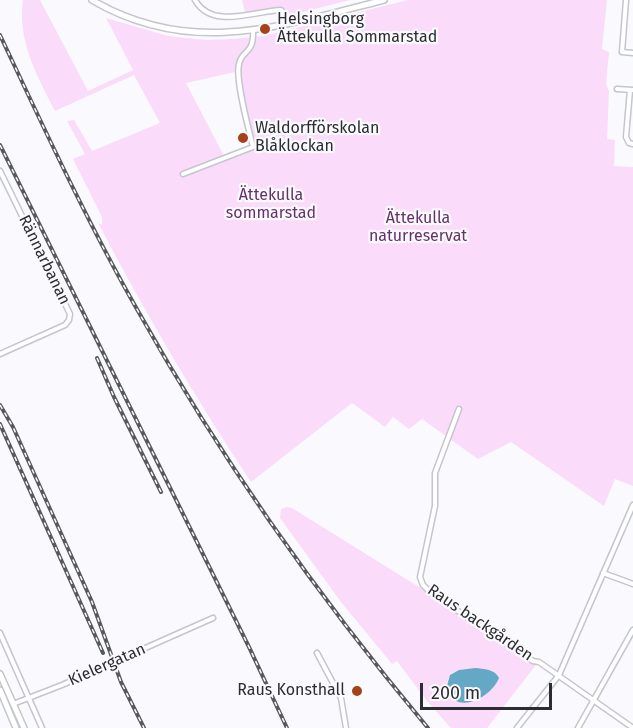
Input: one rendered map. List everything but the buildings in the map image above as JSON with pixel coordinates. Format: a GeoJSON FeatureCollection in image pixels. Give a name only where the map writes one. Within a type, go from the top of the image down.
{"type":"FeatureCollection","features":[{"type":"Feature","properties":{"kind":"main road"},"geometry":{"type":"LineString","coordinates":[[92,0],[137,21],[206,33],[253,31],[384,0]]}},
{"type":"Feature","properties":{"kind":"main road"},"geometry":{"type":"LineString","coordinates":[[0,674],[16,728]]}},
{"type":"Feature","properties":{"kind":"main road"},"geometry":{"type":"LineString","coordinates":[[0,690],[24,728]]}},
{"type":"Feature","properties":{"kind":"main road","name":"Kielergatan"},"geometry":{"type":"LineString","coordinates":[[0,709],[10,705]]}},
{"type":"Feature","properties":{"kind":"street"},"geometry":{"type":"LineString","coordinates":[[195,0],[205,11],[221,17],[281,10],[288,24]]}},
{"type":"Feature","properties":{"kind":"street"},"geometry":{"type":"LineString","coordinates":[[626,0],[622,52],[633,53]]}},
{"type":"Feature","properties":{"kind":"street"},"geometry":{"type":"LineString","coordinates":[[183,174],[253,147],[243,105],[238,69],[240,60],[253,44],[253,31]]}},
{"type":"Feature","properties":{"kind":"street"},"geometry":{"type":"LineString","coordinates":[[617,88],[632,90],[626,137],[633,144]]}},
{"type":"Feature","properties":{"kind":"street","name":"Rännarbanan"},"geometry":{"type":"LineString","coordinates":[[0,171],[68,309],[69,318],[65,325],[0,354]]}},
{"type":"Feature","properties":{"kind":"street","name":"Raus backgården"},"geometry":{"type":"LineString","coordinates":[[459,409],[435,473],[435,506],[421,579],[428,590],[533,661],[539,662],[559,675],[633,728]]}},
{"type":"Feature","properties":{"kind":"street"},"geometry":{"type":"LineString","coordinates":[[517,728],[559,675],[633,505]]}},
{"type":"Feature","properties":{"kind":"street"},"geometry":{"type":"LineString","coordinates":[[603,573],[633,584]]}},
{"type":"Feature","properties":{"kind":"street","name":"Kielergatan"},"geometry":{"type":"LineString","coordinates":[[10,705],[62,685],[213,618]]}},
{"type":"Feature","properties":{"kind":"street"},"geometry":{"type":"LineString","coordinates":[[578,728],[633,630]]}},
{"type":"Feature","properties":{"kind":"street"},"geometry":{"type":"LineString","coordinates":[[0,633],[42,728]]}},
{"type":"Feature","properties":{"kind":"street"},"geometry":{"type":"LineString","coordinates":[[317,654],[341,698],[346,728]]}},
{"type":"Feature","properties":{"kind":"green space","name":"Ättekulla naturreservat"},"geometry":{"type":"Polygon","coordinates":[[[23,0],[40,0],[88,91],[133,70],[106,18],[168,36],[206,40],[263,36],[408,0],[607,0],[602,49],[609,52],[606,84],[609,91],[607,139],[615,140],[614,166],[633,167],[633,486],[615,479],[604,506],[511,442],[478,459],[422,419],[409,429],[393,417],[385,427],[352,403],[251,482],[190,387],[134,289],[98,223],[102,225],[102,217],[73,159],[85,154],[67,121],[74,120],[92,151],[160,123],[134,75],[55,111],[30,57],[22,15],[23,0]],[[235,72],[186,83],[224,156],[250,147],[235,72]]]}},
{"type":"Feature","properties":{"kind":"green space"},"geometry":{"type":"Polygon","coordinates":[[[242,0],[350,0],[291,15],[281,7],[245,12],[242,0]]]}},
{"type":"Feature","properties":{"kind":"green space"},"geometry":{"type":"Polygon","coordinates":[[[292,508],[456,610],[458,617],[463,614],[536,665],[487,728],[451,728],[426,700],[397,661],[392,664],[341,602],[280,518],[281,509],[292,508]],[[464,669],[452,673],[447,684],[447,693],[451,699],[459,702],[479,698],[498,680],[498,675],[492,671],[464,669]]]}},
{"type":"Feature","properties":{"kind":"water"},"geometry":{"type":"Polygon","coordinates":[[[475,668],[492,671],[497,675],[499,678],[495,685],[489,692],[473,701],[465,703],[451,697],[446,689],[450,675],[459,670],[475,668]]]}},
{"type":"Feature","properties":{"kind":"railway"},"geometry":{"type":"LineString","coordinates":[[0,35],[101,243],[138,311],[203,420],[237,474],[310,578],[428,728]]}},
{"type":"Feature","properties":{"kind":"railway"},"geometry":{"type":"LineString","coordinates":[[0,145],[287,728]]}},
{"type":"Feature","properties":{"kind":"railway"},"geometry":{"type":"LineString","coordinates":[[97,358],[161,492]]}},
{"type":"Feature","properties":{"kind":"railway"},"geometry":{"type":"LineString","coordinates":[[0,405],[13,427],[92,602],[121,682],[144,728]]}},
{"type":"Feature","properties":{"kind":"railway"},"geometry":{"type":"LineString","coordinates":[[0,424],[103,653]]}},
{"type":"Feature","properties":{"kind":"place","name":"Helsingborg Ättekulla Sommarstad"},"geometry":{"type":"Point","coordinates":[265,29]}},
{"type":"Feature","properties":{"kind":"place","name":"Waldorfförskolan Blåklockan"},"geometry":{"type":"Point","coordinates":[243,138]}},
{"type":"Feature","properties":{"kind":"place","name":"Raus Konsthall"},"geometry":{"type":"Point","coordinates":[357,691]}},
{"type":"Feature","properties":{"kind":"park label","name":"Ättekulla sommarstad"},"geometry":{"type":"Point","coordinates":[271,205]}}]}
